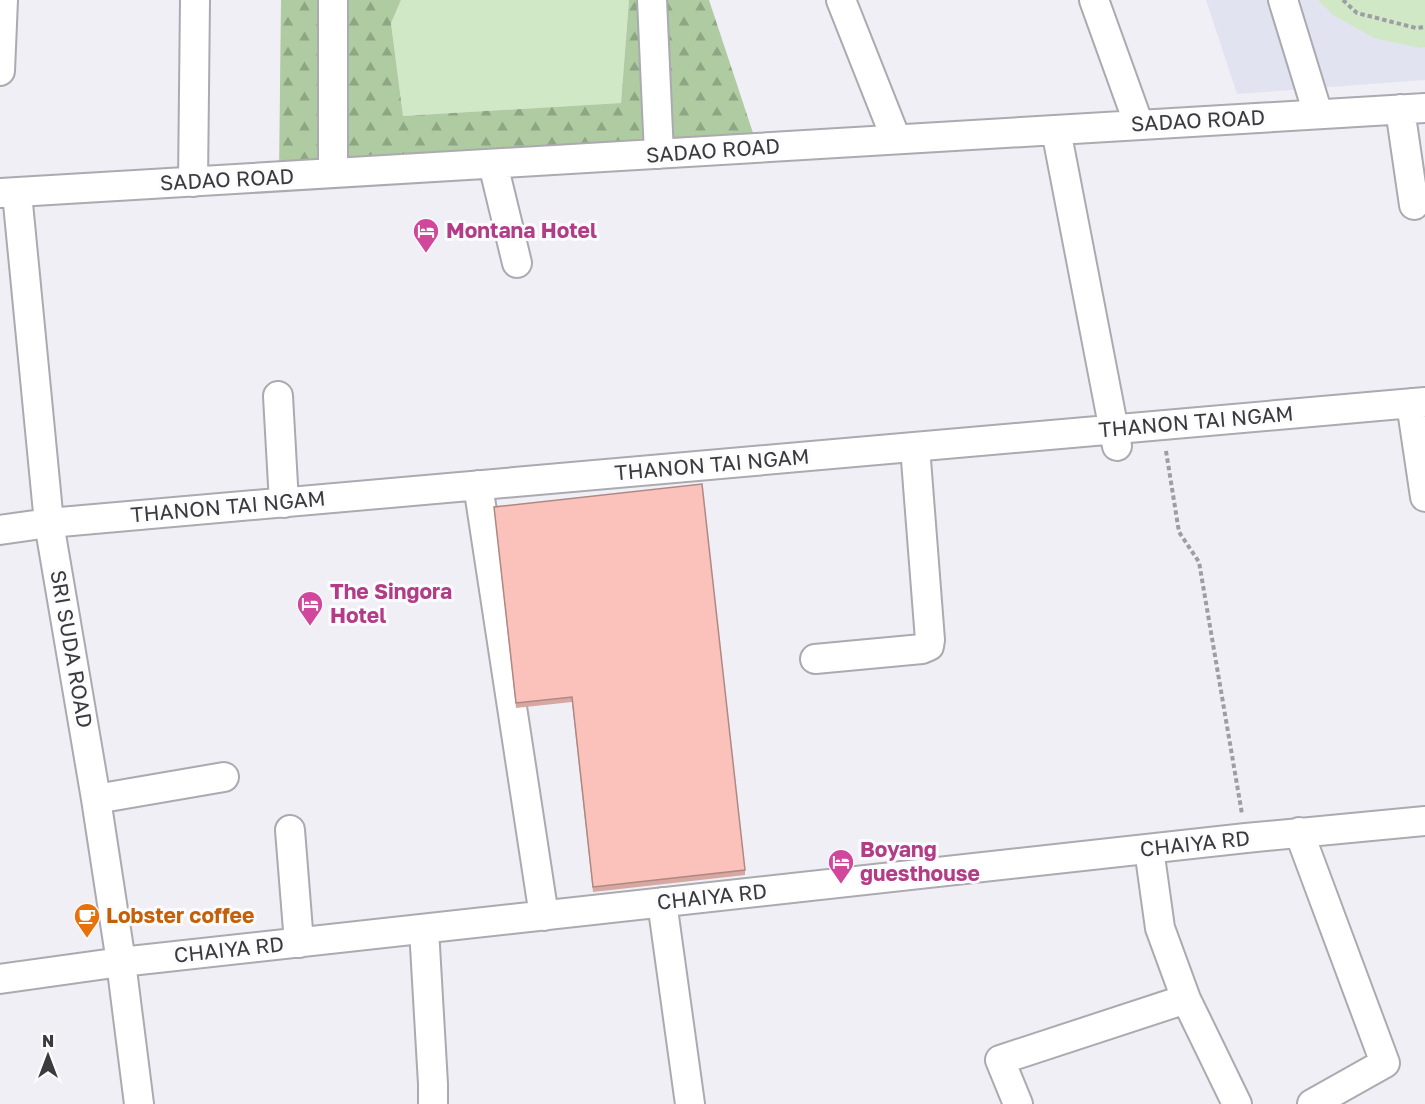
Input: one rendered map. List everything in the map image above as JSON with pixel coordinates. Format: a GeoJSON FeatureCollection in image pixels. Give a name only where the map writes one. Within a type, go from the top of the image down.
{"type":"FeatureCollection","features":[{"type":"Feature","properties":{"kind":"street"},"geometry":{"type":"LineString","coordinates":[[0,71],[3,0]]}},
{"type":"Feature","properties":{"kind":"street"},"geometry":{"type":"LineString","coordinates":[[193,182],[195,0]]}},
{"type":"Feature","properties":{"kind":"street"},"geometry":{"type":"LineString","coordinates":[[333,0],[333,173]]}},
{"type":"Feature","properties":{"kind":"street"},"geometry":{"type":"LineString","coordinates":[[652,0],[659,154]]}},
{"type":"Feature","properties":{"kind":"street"},"geometry":{"type":"LineString","coordinates":[[842,0],[896,139]]}},
{"type":"Feature","properties":{"kind":"street"},"geometry":{"type":"LineString","coordinates":[[1094,0],[1139,124]]}},
{"type":"Feature","properties":{"kind":"street"},"geometry":{"type":"LineString","coordinates":[[1283,0],[1318,114]]}},
{"type":"Feature","properties":{"kind":"street"},"geometry":{"type":"LineString","coordinates":[[1413,108],[1414,205]]}},
{"type":"Feature","properties":{"kind":"street","name":"SADAO ROAD"},"geometry":{"type":"LineString","coordinates":[[8,193],[1413,108]]}},
{"type":"Feature","properties":{"kind":"street"},"geometry":{"type":"LineString","coordinates":[[1056,130],[1115,439]]}},
{"type":"Feature","properties":{"kind":"street"},"geometry":{"type":"LineString","coordinates":[[493,164],[517,263]]}},
{"type":"Feature","properties":{"kind":"street","name":"SRI SUDA ROAD"},"geometry":{"type":"LineString","coordinates":[[8,193],[50,523],[121,962],[139,1104]]}},
{"type":"Feature","properties":{"kind":"street"},"geometry":{"type":"LineString","coordinates":[[278,396],[284,502]]}},
{"type":"Feature","properties":{"kind":"street"},"geometry":{"type":"LineString","coordinates":[[1418,403],[1425,497]]}},
{"type":"Feature","properties":{"kind":"street","name":"THANON TAI NGAM"},"geometry":{"type":"LineString","coordinates":[[0,530],[50,523],[915,447],[1115,439],[1162,425],[1418,403]]}},
{"type":"Feature","properties":{"kind":"street"},"geometry":{"type":"LineString","coordinates":[[815,659],[922,649],[929,646],[915,447]]}},
{"type":"Feature","properties":{"kind":"street"},"geometry":{"type":"LineString","coordinates":[[478,485],[544,916]]}},
{"type":"Feature","properties":{"kind":"street"},"geometry":{"type":"LineString","coordinates":[[96,799],[224,777]]}},
{"type":"Feature","properties":{"kind":"street","name":"CHAIYA RD"},"geometry":{"type":"LineString","coordinates":[[0,980],[121,962],[1299,832],[1425,821]]}},
{"type":"Feature","properties":{"kind":"street"},"geometry":{"type":"LineString","coordinates":[[290,830],[299,943]]}},
{"type":"Feature","properties":{"kind":"street"},"geometry":{"type":"LineString","coordinates":[[1299,832],[1385,1063],[1312,1104]]}},
{"type":"Feature","properties":{"kind":"street"},"geometry":{"type":"LineString","coordinates":[[1149,849],[1160,928],[1186,999],[1237,1104]]}},
{"type":"Feature","properties":{"kind":"street"},"geometry":{"type":"LineString","coordinates":[[662,902],[690,1104]]}},
{"type":"Feature","properties":{"kind":"street"},"geometry":{"type":"LineString","coordinates":[[424,929],[433,1104]]}},
{"type":"Feature","properties":{"kind":"street"},"geometry":{"type":"LineString","coordinates":[[1018,1104],[1000,1060],[1186,999]]}},
{"type":"Feature","properties":{"kind":"path"},"geometry":{"type":"LineString","coordinates":[[1343,0],[1357,13],[1416,28],[1425,27]]}},
{"type":"Feature","properties":{"kind":"path"},"geometry":{"type":"LineString","coordinates":[[1162,425],[1179,532],[1199,561],[1246,838]]}},
{"type":"Feature","properties":{"kind":"shaded area"},"geometry":{"type":"Polygon","coordinates":[[[1206,0],[1425,0],[1425,80],[1237,94],[1206,0]]]}},
{"type":"Feature","properties":{"kind":"green space"},"geometry":{"type":"Polygon","coordinates":[[[281,0],[327,0],[321,174],[279,177],[281,0]]]}},
{"type":"Feature","properties":{"kind":"green space"},"geometry":{"type":"Polygon","coordinates":[[[342,0],[401,0],[391,23],[403,116],[621,103],[629,0],[642,0],[651,147],[351,171],[343,155],[342,0]]]}},
{"type":"Feature","properties":{"kind":"green space"},"geometry":{"type":"Polygon","coordinates":[[[401,0],[629,0],[621,103],[403,116],[391,22],[401,0]]]}},
{"type":"Feature","properties":{"kind":"green space"},"geometry":{"type":"Polygon","coordinates":[[[659,0],[709,0],[755,139],[668,146],[659,0]]]}},
{"type":"Feature","properties":{"kind":"green space"},"geometry":{"type":"Polygon","coordinates":[[[1318,0],[1425,0],[1425,47],[1420,48],[1374,38],[1333,15],[1318,0]]]}},
{"type":"Feature","properties":{"kind":"building"},"geometry":{"type":"Polygon","coordinates":[[[702,484],[745,870],[593,887],[572,697],[516,703],[494,507],[702,484]]]}},
{"type":"Feature","properties":{"kind":"place","name":"Montana Hotel"},"geometry":{"type":"Point","coordinates":[426,254]}},
{"type":"Feature","properties":{"kind":"place","name":"The Singora Hotel"},"geometry":{"type":"Point","coordinates":[310,627]}},
{"type":"Feature","properties":{"kind":"place","name":"Boyang guesthouse"},"geometry":{"type":"Point","coordinates":[841,885]}},
{"type":"Feature","properties":{"kind":"place","name":"Lobster coffee"},"geometry":{"type":"Point","coordinates":[87,939]}}]}
